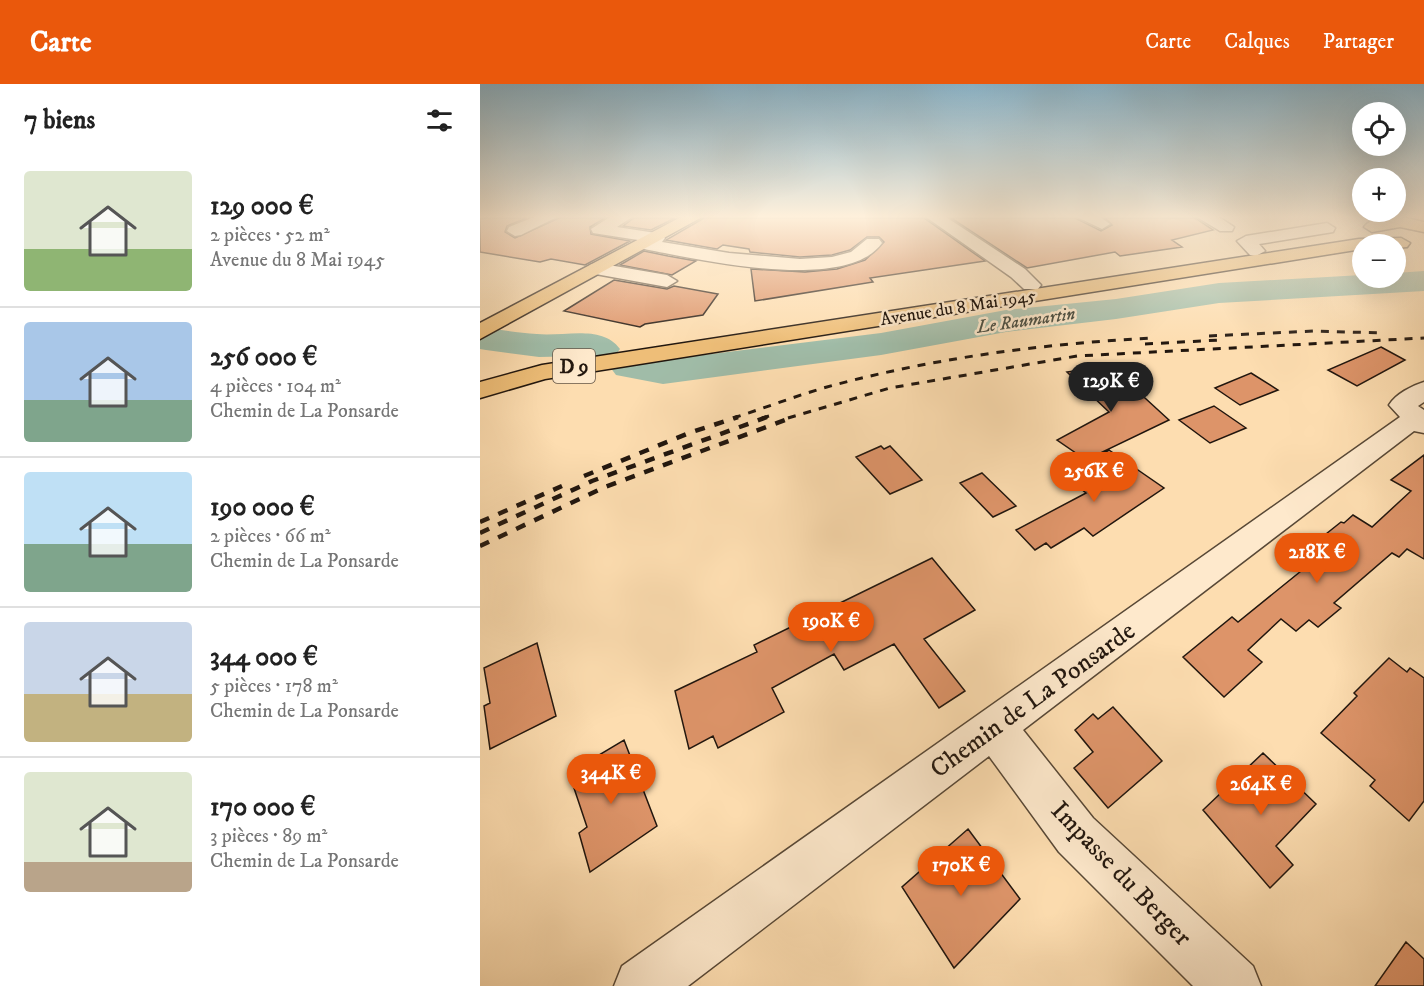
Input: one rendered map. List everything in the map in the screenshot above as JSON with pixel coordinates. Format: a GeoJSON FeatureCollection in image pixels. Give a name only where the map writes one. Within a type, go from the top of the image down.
{"type":"FeatureCollection","features":[{"type":"Feature","properties":{"kind":"main road"},"geometry":{"type":"LineString","coordinates":[[481,331],[616,259]]}},
{"type":"Feature","properties":{"kind":"main road","name":"Avenue du 8 Mai 1945"},"geometry":{"type":"LineString","coordinates":[[764,335],[885,307],[1198,259]]}},
{"type":"Feature","properties":{"kind":"main road","name":"Avenue du 8 Mai 1945"},"geometry":{"type":"LineString","coordinates":[[481,378],[542,372],[764,335],[1260,259]]}},
{"type":"Feature","properties":{"kind":"street"},"geometry":{"type":"LineString","coordinates":[[744,259],[796,266],[837,259]]}},
{"type":"Feature","properties":{"kind":"street"},"geometry":{"type":"LineString","coordinates":[[997,259],[1031,285]]}},
{"type":"Feature","properties":{"kind":"street"},"geometry":{"type":"LineString","coordinates":[[597,269],[667,281]]}},
{"type":"Feature","properties":{"kind":"street","name":"Chemin de La Ponsarde"},"geometry":{"type":"LineString","coordinates":[[642,986],[1422,413]]}},
{"type":"Feature","properties":{"kind":"street","name":"Impasse du Berger"},"geometry":{"type":"LineString","coordinates":[[994,727],[1076,835],[1233,986]]}},
{"type":"Feature","properties":{"kind":"building"},"geometry":{"type":"Polygon","coordinates":[[[523,259],[551,259],[540,262],[523,259]]]}},
{"type":"Feature","properties":{"kind":"building"},"geometry":{"type":"Polygon","coordinates":[[[552,259],[596,259],[585,265],[552,259]]]}},
{"type":"Feature","properties":{"kind":"building"},"geometry":{"type":"Polygon","coordinates":[[[630,259],[696,261],[672,275],[620,265],[630,259]]]}},
{"type":"Feature","properties":{"kind":"building"},"geometry":{"type":"Polygon","coordinates":[[[982,259],[985,261],[870,278],[873,282],[755,301],[751,269],[805,272],[837,269],[865,260],[982,259]]]}},
{"type":"Feature","properties":{"kind":"building"},"geometry":{"type":"Polygon","coordinates":[[[1013,259],[1076,259],[1027,268],[1013,259]]]}},
{"type":"Feature","properties":{"kind":"building"},"geometry":{"type":"Polygon","coordinates":[[[614,280],[667,289],[674,286],[718,294],[703,315],[645,324],[640,327],[564,311],[614,280]]]}},
{"type":"Feature","properties":{"kind":"building"},"geometry":{"type":"Polygon","coordinates":[[[1381,347],[1405,360],[1357,386],[1328,370],[1381,347]]]}},
{"type":"Feature","properties":{"kind":"building"},"geometry":{"type":"Polygon","coordinates":[[[1110,366],[1169,420],[1086,460],[1057,440],[1109,412],[1067,372],[1110,366]]]}},
{"type":"Feature","properties":{"kind":"building"},"geometry":{"type":"Polygon","coordinates":[[[1251,373],[1278,390],[1240,405],[1215,388],[1251,373]]]}},
{"type":"Feature","properties":{"kind":"building"},"geometry":{"type":"Polygon","coordinates":[[[1214,406],[1246,428],[1210,443],[1179,420],[1214,406]]]}},
{"type":"Feature","properties":{"kind":"building"},"geometry":{"type":"Polygon","coordinates":[[[881,446],[884,449],[890,446],[922,480],[890,494],[856,457],[881,446]]]}},
{"type":"Feature","properties":{"kind":"building"},"geometry":{"type":"Polygon","coordinates":[[[1109,450],[1164,488],[1093,536],[1084,528],[1051,548],[1046,543],[1035,550],[1016,530],[1086,493],[1080,488],[1100,476],[1083,465],[1109,450]]]}},
{"type":"Feature","properties":{"kind":"building"},"geometry":{"type":"Polygon","coordinates":[[[1424,455],[1424,559],[1407,549],[1399,557],[1392,553],[1334,603],[1341,608],[1318,627],[1309,620],[1296,631],[1281,619],[1248,650],[1262,662],[1224,697],[1183,657],[1232,617],[1238,622],[1322,554],[1311,546],[1341,522],[1344,523],[1353,515],[1372,527],[1411,491],[1391,480],[1424,455]]]}},
{"type":"Feature","properties":{"kind":"building"},"geometry":{"type":"Polygon","coordinates":[[[982,473],[1016,506],[993,517],[960,483],[982,473]]]}},
{"type":"Feature","properties":{"kind":"building"},"geometry":{"type":"Polygon","coordinates":[[[932,558],[975,610],[924,639],[965,691],[939,708],[894,644],[844,670],[834,654],[772,688],[784,712],[718,748],[713,736],[689,749],[675,691],[757,652],[754,645],[932,558]]]}},
{"type":"Feature","properties":{"kind":"building"},"geometry":{"type":"Polygon","coordinates":[[[537,643],[556,716],[490,749],[484,706],[490,703],[484,668],[537,643]]]}},
{"type":"Feature","properties":{"kind":"building"},"geometry":{"type":"Polygon","coordinates":[[[1389,658],[1407,672],[1410,668],[1424,678],[1424,801],[1409,821],[1370,786],[1375,780],[1321,733],[1357,696],[1354,693],[1389,658]]]}},
{"type":"Feature","properties":{"kind":"building"},"geometry":{"type":"Polygon","coordinates":[[[1113,707],[1162,761],[1108,808],[1074,768],[1093,752],[1075,730],[1093,714],[1098,719],[1113,707]]]}},
{"type":"Feature","properties":{"kind":"building"},"geometry":{"type":"Polygon","coordinates":[[[624,740],[657,826],[590,872],[579,833],[587,827],[569,773],[624,740]]]}},
{"type":"Feature","properties":{"kind":"building"},"geometry":{"type":"Polygon","coordinates":[[[1263,753],[1316,804],[1276,846],[1293,865],[1270,888],[1203,810],[1263,753]]]}},
{"type":"Feature","properties":{"kind":"building"},"geometry":{"type":"Polygon","coordinates":[[[968,829],[1020,899],[954,968],[902,887],[968,829]]]}},
{"type":"Feature","properties":{"kind":"building"},"geometry":{"type":"Polygon","coordinates":[[[1406,942],[1424,959],[1424,986],[1375,986],[1406,942]]]}},
{"type":"Feature","properties":{"kind":"waterway","name":"Le Raumartin"},"geometry":{"type":"LineString","coordinates":[[630,367],[663,372],[881,344],[1006,321],[1116,309],[1219,293],[1424,281]]}},
{"type":"Feature","properties":{"kind":"waterway","name":"Le Raumartin"},"geometry":{"type":"LineString","coordinates":[[486,339],[539,346],[593,345],[601,349]]}},
{"type":"Feature","properties":{"kind":"railway"},"geometry":{"type":"LineString","coordinates":[[1209,336],[1313,331],[1383,333]]}},
{"type":"Feature","properties":{"kind":"railway"},"geometry":{"type":"LineString","coordinates":[[733,418],[825,388],[916,366],[1035,348],[1155,338]]}},
{"type":"Feature","properties":{"kind":"railway"},"geometry":{"type":"LineString","coordinates":[[788,418],[890,388],[1077,356],[1424,338]]}},
{"type":"Feature","properties":{"kind":"railway"},"geometry":{"type":"LineString","coordinates":[[1145,344],[1220,340]]}},
{"type":"Feature","properties":{"kind":"railway"},"geometry":{"type":"LineString","coordinates":[[762,418],[769,416]]}},
{"type":"Feature","properties":{"kind":"railway"},"geometry":{"type":"LineString","coordinates":[[584,476],[689,433],[738,417]]}},
{"type":"Feature","properties":{"kind":"railway"},"geometry":{"type":"LineString","coordinates":[[480,533],[592,481],[767,417]]}},
{"type":"Feature","properties":{"kind":"railway"},"geometry":{"type":"LineString","coordinates":[[480,546],[605,487],[793,417]]}},
{"type":"Feature","properties":{"kind":"railway"},"geometry":{"type":"LineString","coordinates":[[480,522],[562,486]]}}]}
